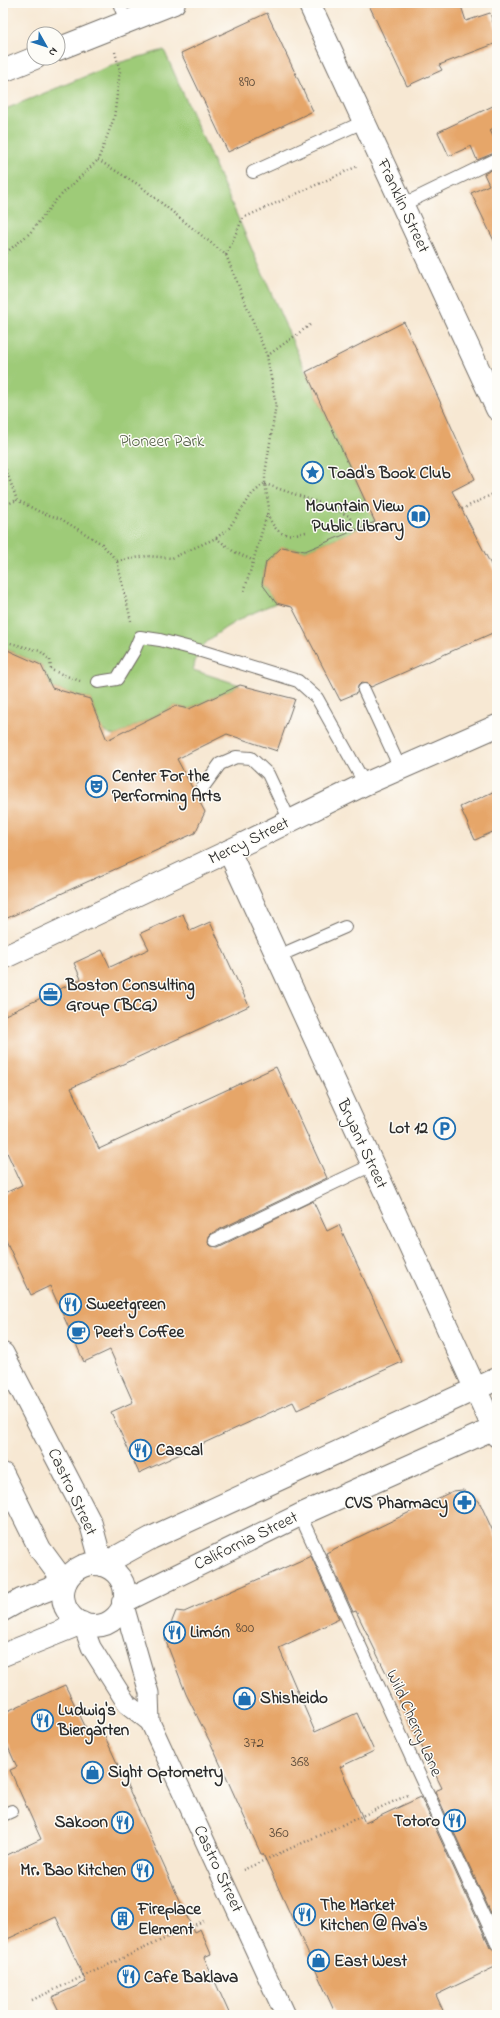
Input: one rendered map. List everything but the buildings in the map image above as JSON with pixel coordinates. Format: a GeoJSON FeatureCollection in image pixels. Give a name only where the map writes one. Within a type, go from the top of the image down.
{"type":"FeatureCollection","features":[{"type":"Feature","properties":{"kind":"street"},"geometry":{"type":"LineString","coordinates":[[66,45],[118,18],[174,3]]}},
{"type":"Feature","properties":{"kind":"street","name":"Franklin Street"},"geometry":{"type":"LineString","coordinates":[[309,3],[497,409]]}},
{"type":"Feature","properties":{"kind":"street"},"geometry":{"type":"LineString","coordinates":[[3,71],[26,62]]}},
{"type":"Feature","properties":{"kind":"street","name":"Mercy Street"},"geometry":{"type":"LineString","coordinates":[[3,958],[229,851],[365,784],[497,726]]}},
{"type":"Feature","properties":{"kind":"street","name":"Bryant Street"},"geometry":{"type":"LineString","coordinates":[[229,851],[276,957],[496,1431]]}},
{"type":"Feature","properties":{"kind":"street","name":"Castro Street"},"geometry":{"type":"LineString","coordinates":[[3,1354],[91,1524],[102,1565],[112,1569],[122,1581],[124,1592],[123,1602],[149,1693],[150,1722],[285,2015]]}},
{"type":"Feature","properties":{"kind":"street"},"geometry":{"type":"LineString","coordinates":[[3,1610],[21,1600],[65,1583],[72,1572],[81,1566],[92,1564],[102,1565],[151,1538],[497,1380]]}},
{"type":"Feature","properties":{"kind":"street","name":"California Street"},"geometry":{"type":"LineString","coordinates":[[3,1655],[82,1623],[94,1625],[107,1622],[119,1612],[123,1602],[300,1515],[496,1431]]}},
{"type":"Feature","properties":{"kind":"street"},"geometry":{"type":"LineString","coordinates":[[3,1474],[40,1549],[65,1583]]}},
{"type":"Feature","properties":{"kind":"street","name":"Castro Street"},"geometry":{"type":"LineString","coordinates":[[65,1583],[63,1596],[64,1604],[71,1616],[82,1623],[92,1647],[127,1704],[150,1722]]}},
{"type":"Feature","properties":{"kind":"lane"},"geometry":{"type":"LineString","coordinates":[[254,172],[363,122]]}},
{"type":"Feature","properties":{"kind":"lane"},"geometry":{"type":"LineString","coordinates":[[402,205],[497,159]]}},
{"type":"Feature","properties":{"kind":"lane"},"geometry":{"type":"LineString","coordinates":[[98,682],[117,679],[134,651],[140,637],[160,640],[198,650],[298,681],[316,698],[365,784]]}},
{"type":"Feature","properties":{"kind":"lane"},"geometry":{"type":"LineString","coordinates":[[364,690],[400,768]]}},
{"type":"Feature","properties":{"kind":"lane"},"geometry":{"type":"LineString","coordinates":[[200,790],[220,764],[236,757],[251,758],[268,774],[290,821]]}},
{"type":"Feature","properties":{"kind":"lane"},"geometry":{"type":"LineString","coordinates":[[276,957],[345,927]]}},
{"type":"Feature","properties":{"kind":"lane"},"geometry":{"type":"LineString","coordinates":[[215,1240],[372,1165]]}},
{"type":"Feature","properties":{"kind":"lane","name":"Wild Cherry Lane"},"geometry":{"type":"LineString","coordinates":[[300,1515],[497,1944]]}},
{"type":"Feature","properties":{"kind":"path"},"geometry":{"type":"LineString","coordinates":[[3,255],[30,233],[56,200],[98,160],[114,118],[120,71],[118,18]]}},
{"type":"Feature","properties":{"kind":"path"},"geometry":{"type":"LineString","coordinates":[[98,160],[139,185],[226,255],[267,356],[276,406],[265,484],[269,508],[252,560],[244,592]]}},
{"type":"Feature","properties":{"kind":"path"},"geometry":{"type":"LineString","coordinates":[[226,255],[243,218],[362,164]]}},
{"type":"Feature","properties":{"kind":"path"},"geometry":{"type":"LineString","coordinates":[[267,356],[310,325]]}},
{"type":"Feature","properties":{"kind":"path"},"geometry":{"type":"LineString","coordinates":[[3,462],[17,500],[40,512],[62,519],[85,533],[102,544],[117,561],[133,627],[140,637]]}},
{"type":"Feature","properties":{"kind":"path"},"geometry":{"type":"LineString","coordinates":[[265,484],[322,504],[349,516],[356,530]]}},
{"type":"Feature","properties":{"kind":"path"},"geometry":{"type":"LineString","coordinates":[[117,561],[147,556],[172,558],[216,538],[229,528],[252,494],[265,484]]}},
{"type":"Feature","properties":{"kind":"path"},"geometry":{"type":"LineString","coordinates":[[462,509],[497,492]]}},
{"type":"Feature","properties":{"kind":"path"},"geometry":{"type":"LineString","coordinates":[[3,506],[17,500]]}},
{"type":"Feature","properties":{"kind":"path"},"geometry":{"type":"LineString","coordinates":[[267,514],[278,532],[288,536],[306,532]]}},
{"type":"Feature","properties":{"kind":"path"},"geometry":{"type":"LineString","coordinates":[[216,538],[233,551],[252,560]]}},
{"type":"Feature","properties":{"kind":"path"},"geometry":{"type":"LineString","coordinates":[[3,641],[40,651],[50,660],[51,670],[81,681],[98,682]]}},
{"type":"Feature","properties":{"kind":"path"},"geometry":{"type":"LineString","coordinates":[[223,1880],[424,1787]]}},
{"type":"Feature","properties":{"kind":"path"},"geometry":{"type":"LineString","coordinates":[[32,2000],[203,1921]]}},
{"type":"Feature","properties":{"kind":"green space","name":"Pioneer Park"},"geometry":{"type":"Polygon","coordinates":[[[164,50],[306,372],[375,522],[305,551],[282,547],[266,562],[262,584],[276,603],[235,622],[208,641],[199,651],[193,670],[240,685],[189,709],[175,706],[115,736],[103,731],[90,699],[52,688],[41,665],[6,649],[3,651],[3,110],[118,63],[164,50]]]}},
{"type":"Feature","properties":{"kind":"place","name":"Toad's Book Club"},"geometry":{"type":"Point","coordinates":[312,473]}},
{"type":"Feature","properties":{"kind":"place","name":"Mountain View Public Library"},"geometry":{"type":"Point","coordinates":[419,516]}},
{"type":"Feature","properties":{"kind":"place","name":"Center For the Performing Arts"},"geometry":{"type":"Point","coordinates":[97,786]}},
{"type":"Feature","properties":{"kind":"place","name":"Boston Consulting Group (BCG)"},"geometry":{"type":"Point","coordinates":[51,995]}},
{"type":"Feature","properties":{"kind":"place","name":"Lot 12"},"geometry":{"type":"Point","coordinates":[444,1128]}},
{"type":"Feature","properties":{"kind":"place","name":"Sweetgreen"},"geometry":{"type":"Point","coordinates":[71,1304]}},
{"type":"Feature","properties":{"kind":"place","name":"Peet's Coffee"},"geometry":{"type":"Point","coordinates":[78,1332]}},
{"type":"Feature","properties":{"kind":"place","name":"Cascal"},"geometry":{"type":"Point","coordinates":[141,1450]}},
{"type":"Feature","properties":{"kind":"place","name":"CVS Pharmacy"},"geometry":{"type":"Point","coordinates":[464,1503]}},
{"type":"Feature","properties":{"kind":"place","name":"Limón"},"geometry":{"type":"Point","coordinates":[174,1632]}},
{"type":"Feature","properties":{"kind":"place","name":"Shisheido"},"geometry":{"type":"Point","coordinates":[245,1698]}},
{"type":"Feature","properties":{"kind":"place","name":"Ludwig's Biergarten"},"geometry":{"type":"Point","coordinates":[43,1720]}},
{"type":"Feature","properties":{"kind":"place","name":"Sight Optometry"},"geometry":{"type":"Point","coordinates":[93,1772]}},
{"type":"Feature","properties":{"kind":"place","name":"Totoro"},"geometry":{"type":"Point","coordinates":[455,1821]}},
{"type":"Feature","properties":{"kind":"place","name":"Sakoon"},"geometry":{"type":"Point","coordinates":[123,1822]}},
{"type":"Feature","properties":{"kind":"place","name":"Mr. Bao Kitchen"},"geometry":{"type":"Point","coordinates":[142,1870]}},
{"type":"Feature","properties":{"kind":"place","name":"The Market Kitchen @ Ava's"},"geometry":{"type":"Point","coordinates":[305,1915]}},
{"type":"Feature","properties":{"kind":"place","name":"Fireplace Element"},"geometry":{"type":"Point","coordinates":[122,1919]}},
{"type":"Feature","properties":{"kind":"place","name":"East West"},"geometry":{"type":"Point","coordinates":[318,1961]}},
{"type":"Feature","properties":{"kind":"place","name":"Cafe Baklava"},"geometry":{"type":"Point","coordinates":[128,1977]}}]}
